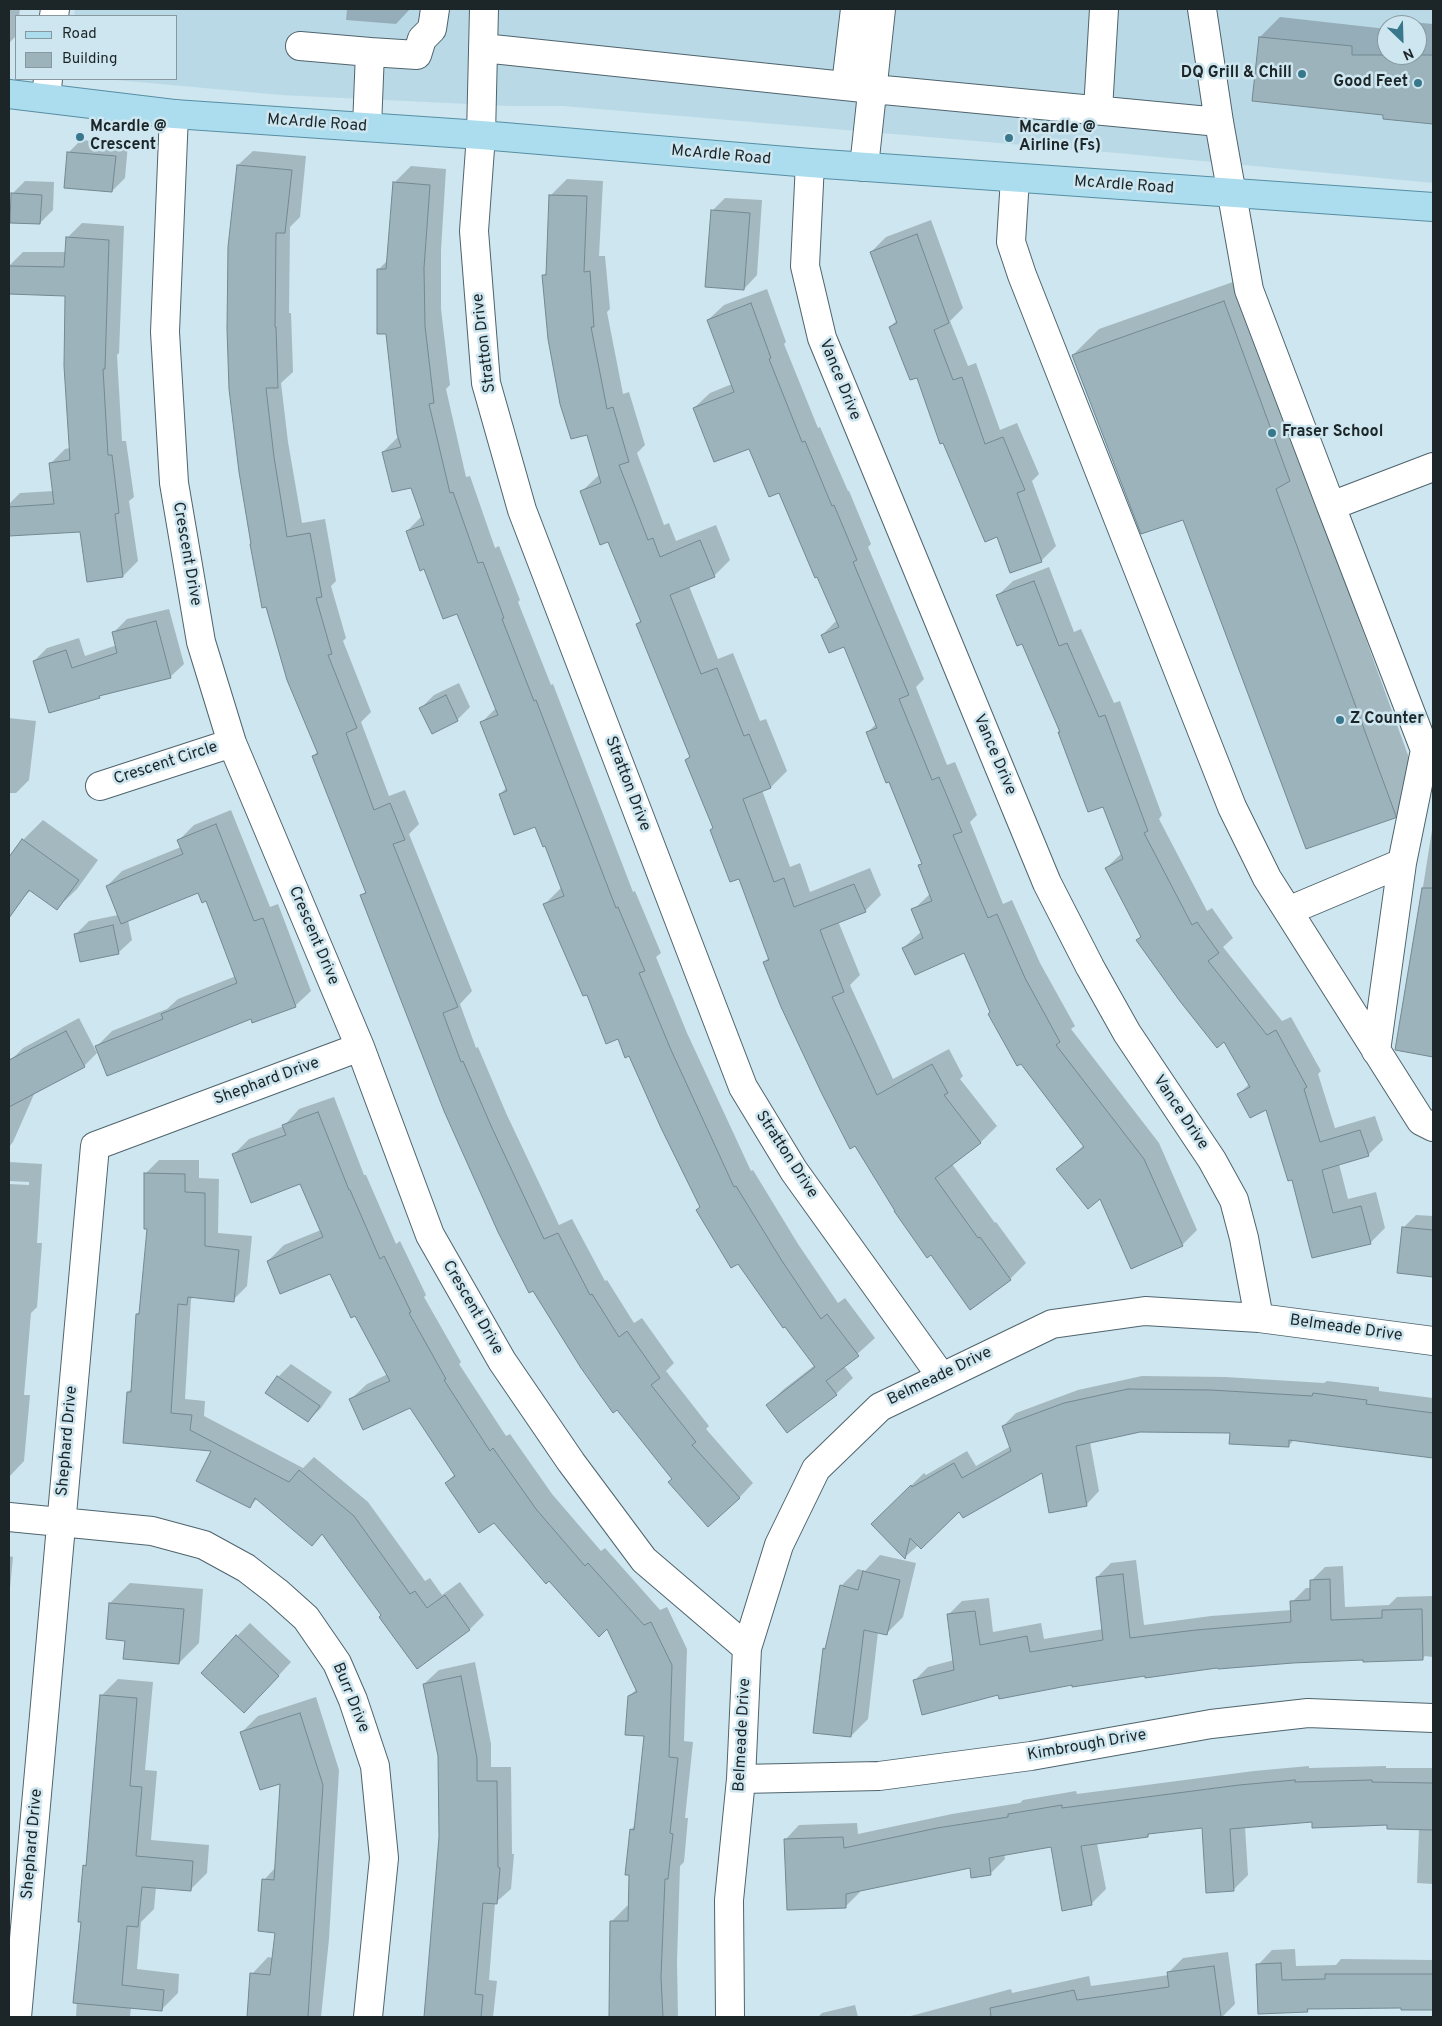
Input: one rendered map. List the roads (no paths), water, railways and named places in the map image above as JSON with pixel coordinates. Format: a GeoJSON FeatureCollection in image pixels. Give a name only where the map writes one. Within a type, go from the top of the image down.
{"type":"FeatureCollection","features":[{"type":"Feature","properties":{"kind":"main road","name":"McArdle Road"},"geometry":{"type":"LineString","coordinates":[[9,94],[47,88],[174,114],[481,135],[864,167],[1433,207]]}},
{"type":"Feature","properties":{"kind":"street"},"geometry":{"type":"LineString","coordinates":[[418,9],[414,28],[422,39]]}},
{"type":"Feature","properties":{"kind":"street"},"geometry":{"type":"LineString","coordinates":[[300,46],[417,55],[422,39],[432,29],[435,9]]}},
{"type":"Feature","properties":{"kind":"street","name":"Stratton Drive"},"geometry":{"type":"LineString","coordinates":[[484,9],[481,135],[474,231],[486,383],[522,510],[743,1087],[794,1172],[941,1376]]}},
{"type":"Feature","properties":{"kind":"street"},"geometry":{"type":"LineString","coordinates":[[846,86],[855,9]]}},
{"type":"Feature","properties":{"kind":"street"},"geometry":{"type":"LineString","coordinates":[[864,167],[881,9]]}},
{"type":"Feature","properties":{"kind":"street"},"geometry":{"type":"LineString","coordinates":[[1098,110],[1104,9]]}},
{"type":"Feature","properties":{"kind":"street"},"geometry":{"type":"LineString","coordinates":[[1202,9],[1248,290],[1331,506],[1429,751],[1402,863],[1376,1051]]}},
{"type":"Feature","properties":{"kind":"street"},"geometry":{"type":"LineString","coordinates":[[483,48],[873,89],[1219,122]]}},
{"type":"Feature","properties":{"kind":"street"},"geometry":{"type":"LineString","coordinates":[[366,127],[370,52]]}},
{"type":"Feature","properties":{"kind":"street","name":"Crescent Drive"},"geometry":{"type":"LineString","coordinates":[[174,114],[166,332],[174,483],[201,642],[232,742],[360,1047],[430,1236],[502,1361],[571,1462],[644,1560],[747,1648]]}},
{"type":"Feature","properties":{"kind":"street","name":"Vance Drive"},"geometry":{"type":"LineString","coordinates":[[810,163],[806,266],[822,338],[1047,883],[1126,1033],[1212,1160],[1234,1200],[1244,1238],[1259,1318]]}},
{"type":"Feature","properties":{"kind":"street"},"geometry":{"type":"LineString","coordinates":[[1015,178],[1011,242],[1022,276],[1232,807],[1267,878],[1421,1121],[1433,1127]]}},
{"type":"Feature","properties":{"kind":"street"},"geometry":{"type":"LineString","coordinates":[[1331,506],[1433,467]]}},
{"type":"Feature","properties":{"kind":"street","name":"Crescent Circle"},"geometry":{"type":"LineString","coordinates":[[100,786],[232,742]]}},
{"type":"Feature","properties":{"kind":"street"},"geometry":{"type":"LineString","coordinates":[[1288,911],[1402,863]]}},
{"type":"Feature","properties":{"kind":"street","name":"Shephard Drive"},"geometry":{"type":"LineString","coordinates":[[17,2017],[95,1146],[360,1047]]}},
{"type":"Feature","properties":{"kind":"street","name":"Belmeade Drive"},"geometry":{"type":"LineString","coordinates":[[730,2017],[729,1900],[741,1779],[747,1648],[779,1545],[816,1469],[880,1407],[1052,1324],[1145,1311],[1259,1318],[1433,1341]]}},
{"type":"Feature","properties":{"kind":"street","name":"Burr Drive"},"geometry":{"type":"LineString","coordinates":[[9,1517],[152,1531],[204,1545],[246,1568],[306,1618],[337,1663],[353,1700],[375,1766],[384,1858],[368,2017]]}},
{"type":"Feature","properties":{"kind":"street","name":"Kimbrough Drive"},"geometry":{"type":"LineString","coordinates":[[741,1779],[879,1776],[1031,1756],[1211,1724],[1308,1713],[1433,1718]]}},
{"type":"Feature","properties":{"kind":"place","name":"DQ Grill & Chill"},"geometry":{"type":"Point","coordinates":[1302,74]}},
{"type":"Feature","properties":{"kind":"place","name":"Good Feet"},"geometry":{"type":"Point","coordinates":[1418,83]}},
{"type":"Feature","properties":{"kind":"place","name":"Mcardle @ Crescent"},"geometry":{"type":"Point","coordinates":[80,137]}},
{"type":"Feature","properties":{"kind":"place","name":"Mcardle @ Airline (Fs)"},"geometry":{"type":"Point","coordinates":[1009,138]}},
{"type":"Feature","properties":{"kind":"place","name":"Fraser School"},"geometry":{"type":"Point","coordinates":[1272,433]}},
{"type":"Feature","properties":{"kind":"place","name":"Z Counter"},"geometry":{"type":"Point","coordinates":[1340,720]}}]}
